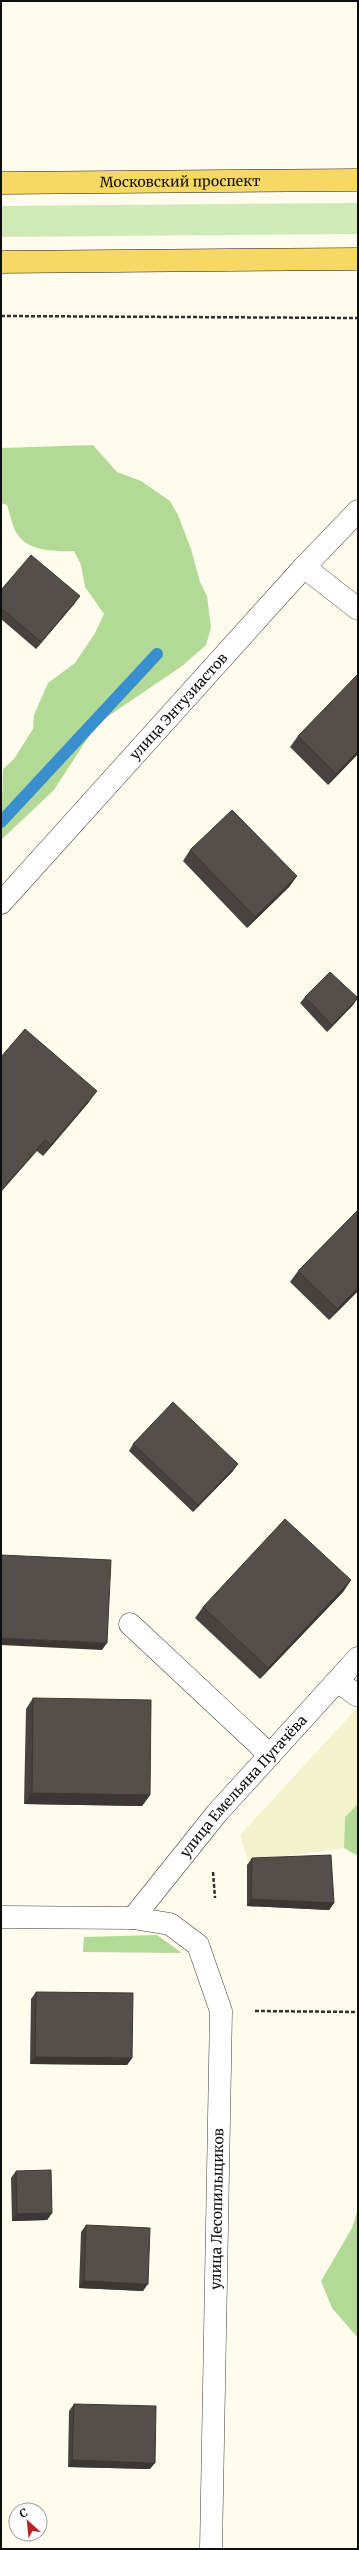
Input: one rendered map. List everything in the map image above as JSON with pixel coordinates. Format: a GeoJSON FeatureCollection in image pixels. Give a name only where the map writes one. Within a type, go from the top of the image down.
{"type":"FeatureCollection","features":[{"type":"Feature","properties":{"kind":"main road","name":"Московский проспект"},"geometry":{"type":"LineString","coordinates":[[1,183],[358,180]]}},
{"type":"Feature","properties":{"kind":"main road"},"geometry":{"type":"LineString","coordinates":[[1,262],[358,259]]}},
{"type":"Feature","properties":{"kind":"street","name":"улица Энтузиастов"},"geometry":{"type":"LineString","coordinates":[[1,903],[304,567],[358,511]]}},
{"type":"Feature","properties":{"kind":"street"},"geometry":{"type":"LineString","coordinates":[[304,567],[358,609]]}},
{"type":"Feature","properties":{"kind":"street"},"geometry":{"type":"LineString","coordinates":[[130,1624],[270,1754]]}},
{"type":"Feature","properties":{"kind":"street","name":"улица Емельяна Пугачёва"},"geometry":{"type":"LineString","coordinates":[[133,1918],[213,1817],[358,1658]]}},
{"type":"Feature","properties":{"kind":"street"},"geometry":{"type":"LineString","coordinates":[[337,1681],[358,1696]]}},
{"type":"Feature","properties":{"kind":"street","name":"улица Лесопильщиков"},"geometry":{"type":"LineString","coordinates":[[1,1917],[133,1918],[170,1924],[198,1945],[221,2011],[212,2549]]}},
{"type":"Feature","properties":{"kind":"path"},"geometry":{"type":"LineString","coordinates":[[1,316],[358,318]]}},
{"type":"Feature","properties":{"kind":"path"},"geometry":{"type":"LineString","coordinates":[[221,2011],[358,2012]]}},
{"type":"Feature","properties":{"kind":"shaded area"},"geometry":{"type":"Polygon","coordinates":[[[358,1707],[358,1804],[345,1817],[344,1848],[248,1861],[240,1835],[358,1707]]]}},
{"type":"Feature","properties":{"kind":"green space"},"geometry":{"type":"Polygon","coordinates":[[[358,203],[358,234],[1,237],[1,206],[358,203]]]}},
{"type":"Feature","properties":{"kind":"green space"},"geometry":{"type":"Polygon","coordinates":[[[93,445],[117,472],[141,481],[170,501],[178,515],[191,549],[200,582],[207,596],[211,628],[206,645],[182,666],[107,717],[93,730],[54,790],[1,840],[3,769],[14,759],[33,729],[34,715],[48,683],[75,663],[95,633],[104,614],[85,587],[81,565],[74,551],[51,551],[36,547],[23,540],[16,532],[7,505],[1,503],[1,448],[93,445]]]}},
{"type":"Feature","properties":{"kind":"green space"},"geometry":{"type":"Polygon","coordinates":[[[358,1804],[358,1856],[344,1848],[345,1817],[358,1804]]]}},
{"type":"Feature","properties":{"kind":"green space"},"geometry":{"type":"Polygon","coordinates":[[[157,1935],[182,1953],[83,1952],[84,1937],[157,1935]]]}},
{"type":"Feature","properties":{"kind":"green space"},"geometry":{"type":"Polygon","coordinates":[[[358,2209],[358,2338],[332,2308],[321,2281],[352,2228],[358,2209]]]}},
{"type":"Feature","properties":{"kind":"building"},"geometry":{"type":"Polygon","coordinates":[[[31,555],[80,596],[41,642],[1,608],[1,590],[31,555]]]}},
{"type":"Feature","properties":{"kind":"building"},"geometry":{"type":"Polygon","coordinates":[[[358,674],[358,751],[336,774],[298,736],[358,674]]]}},
{"type":"Feature","properties":{"kind":"building"},"geometry":{"type":"Polygon","coordinates":[[[232,810],[297,876],[255,917],[190,850],[232,810]]]}},
{"type":"Feature","properties":{"kind":"building"},"geometry":{"type":"Polygon","coordinates":[[[330,972],[358,998],[332,1025],[305,997],[330,972]]]}},
{"type":"Feature","properties":{"kind":"building"},"geometry":{"type":"Polygon","coordinates":[[[25,1029],[97,1091],[51,1145],[45,1140],[1,1190],[1,1057],[25,1029]]]}},
{"type":"Feature","properties":{"kind":"building"},"geometry":{"type":"Polygon","coordinates":[[[358,1210],[358,1288],[337,1309],[298,1271],[358,1210]]]}},
{"type":"Feature","properties":{"kind":"building"},"geometry":{"type":"Polygon","coordinates":[[[173,1402],[238,1464],[198,1505],[133,1444],[173,1402]]]}},
{"type":"Feature","properties":{"kind":"building"},"geometry":{"type":"Polygon","coordinates":[[[285,1519],[351,1580],[268,1668],[203,1607],[285,1519]]]}},
{"type":"Feature","properties":{"kind":"building"},"geometry":{"type":"Polygon","coordinates":[[[1,1555],[111,1560],[107,1643],[1,1638],[1,1555]]]}},
{"type":"Feature","properties":{"kind":"building"},"geometry":{"type":"Polygon","coordinates":[[[33,1698],[151,1700],[150,1795],[32,1793],[33,1698]]]}},
{"type":"Feature","properties":{"kind":"building"},"geometry":{"type":"Polygon","coordinates":[[[331,1855],[334,1903],[251,1899],[252,1858],[331,1855]]]}},
{"type":"Feature","properties":{"kind":"building"},"geometry":{"type":"Polygon","coordinates":[[[36,1992],[133,1993],[132,2058],[35,2057],[36,1992]]]}},
{"type":"Feature","properties":{"kind":"building"},"geometry":{"type":"Polygon","coordinates":[[[51,2170],[52,2213],[17,2214],[16,2171],[51,2170]]]}},
{"type":"Feature","properties":{"kind":"building"},"geometry":{"type":"Polygon","coordinates":[[[86,2225],[150,2228],[148,2284],[84,2281],[86,2225]]]}},
{"type":"Feature","properties":{"kind":"building"},"geometry":{"type":"Polygon","coordinates":[[[74,2404],[156,2406],[155,2463],[72,2460],[74,2404]]]}},
{"type":"Feature","properties":{"kind":"waterway"},"geometry":{"type":"LineString","coordinates":[[1,822],[157,654]]}}]}
